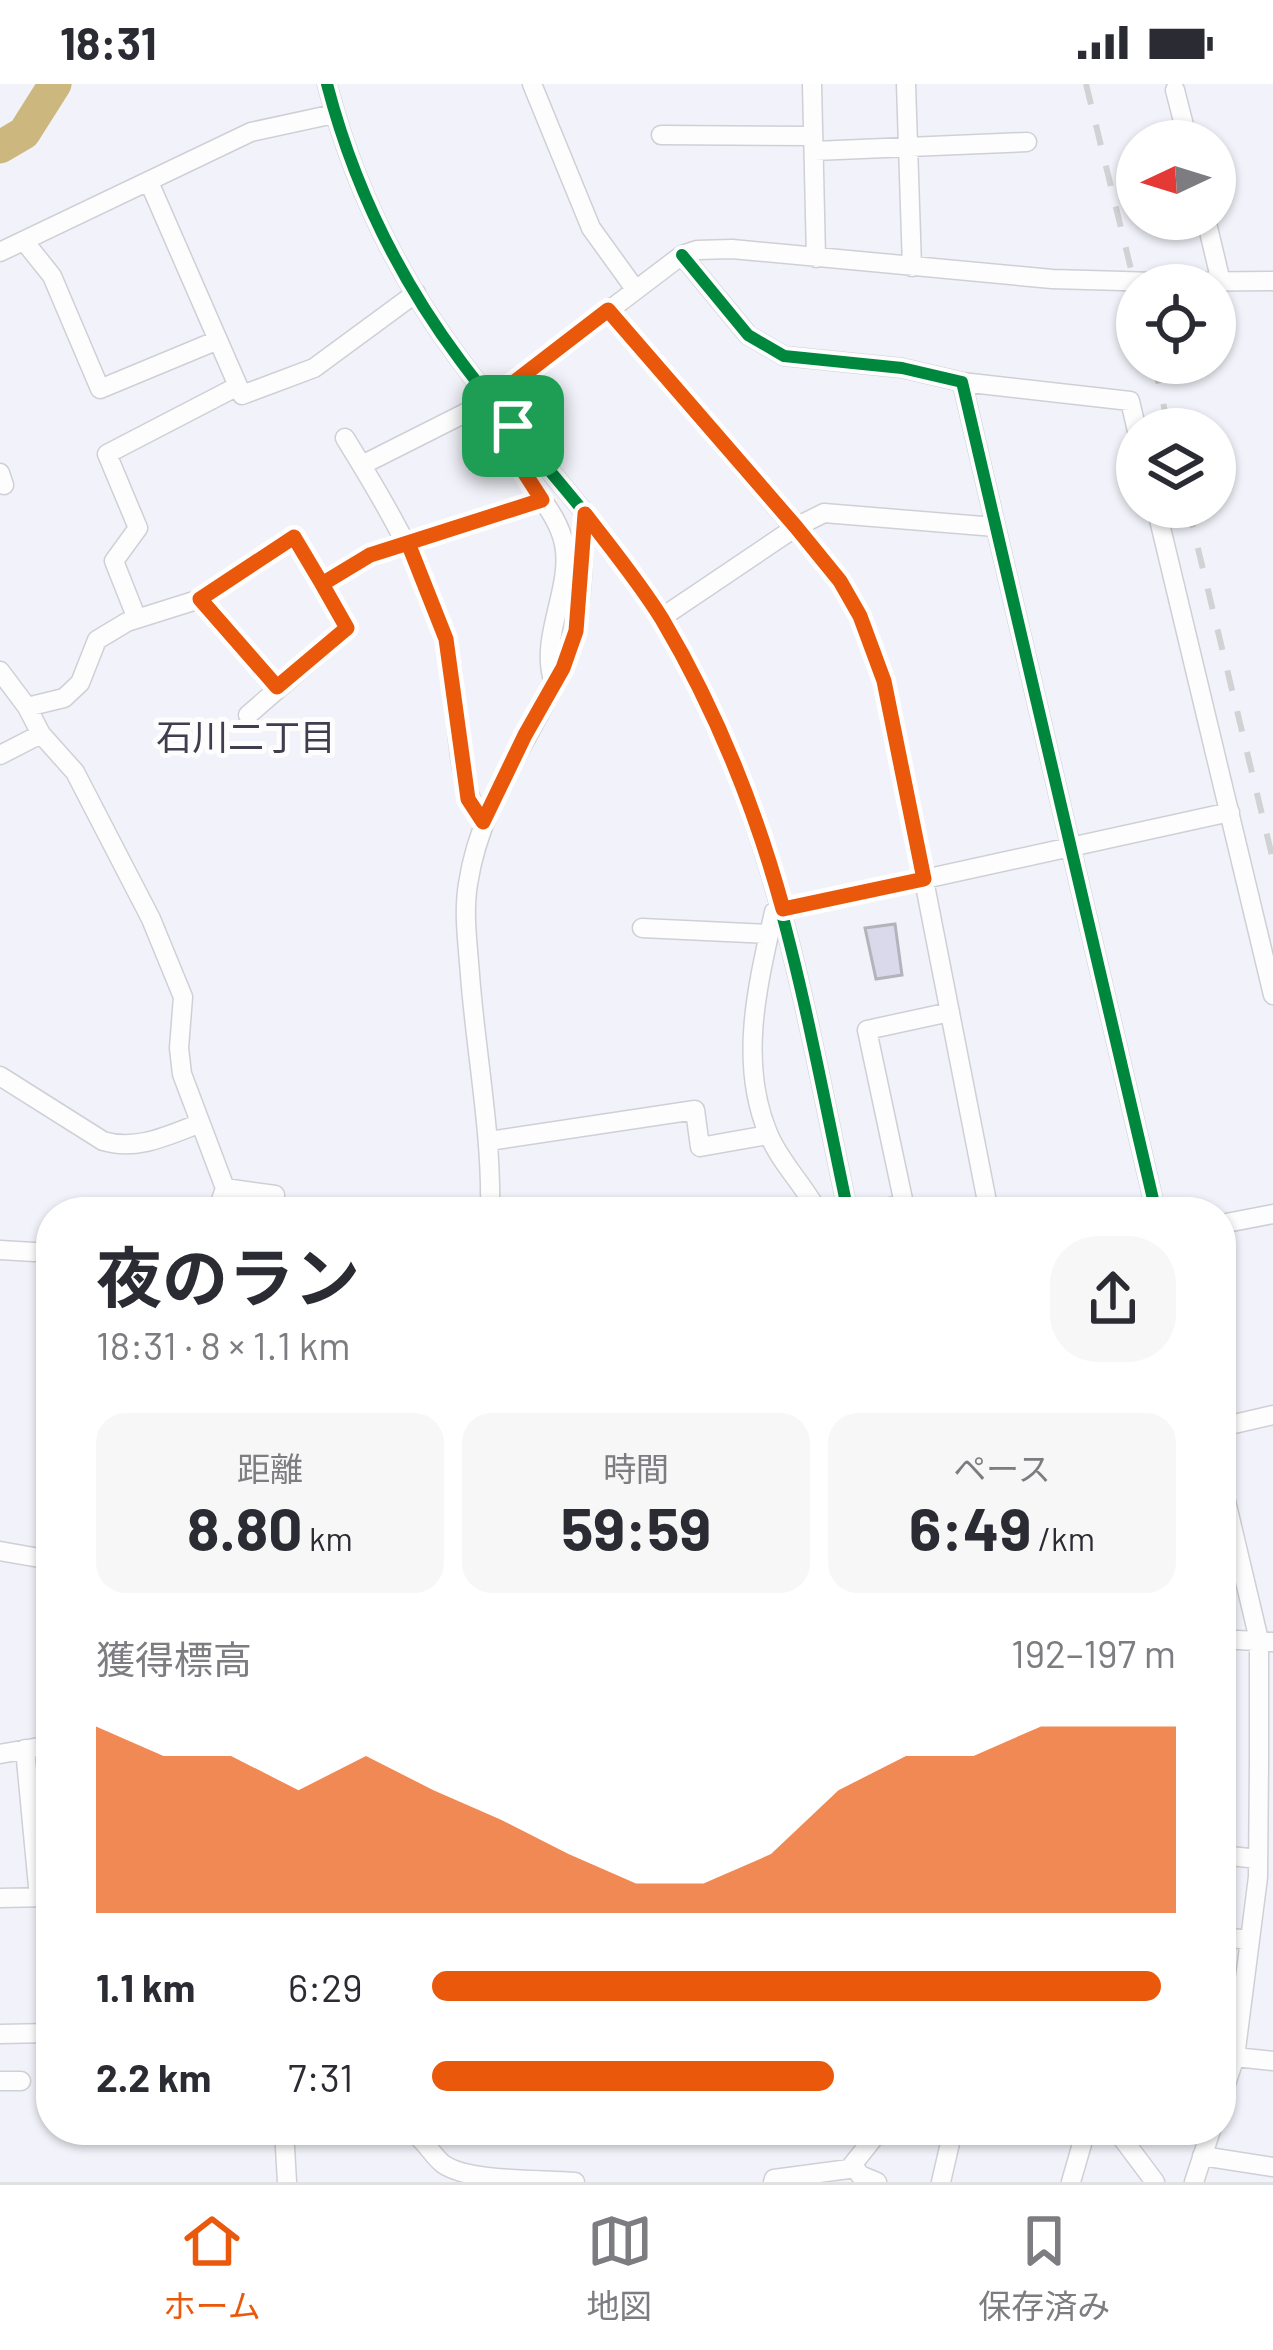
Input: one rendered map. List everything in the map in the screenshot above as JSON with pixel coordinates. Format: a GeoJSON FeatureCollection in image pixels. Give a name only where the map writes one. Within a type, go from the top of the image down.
{"type":"FeatureCollection","features":[{"type":"Feature","properties":{"kind":"street"},"geometry":{"type":"LineString","coordinates":[[327,84],[360,186],[416,293],[491,400],[585,514],[661,618],[713,715],[739,772],[783,909],[845,1197]]}},
{"type":"Feature","properties":{"kind":"street"},"geometry":{"type":"LineString","coordinates":[[532,84],[590,228],[634,289]]}},
{"type":"Feature","properties":{"kind":"street"},"geometry":{"type":"LineString","coordinates":[[812,84],[816,258]]}},
{"type":"Feature","properties":{"kind":"street"},"geometry":{"type":"LineString","coordinates":[[906,84],[912,267]]}},
{"type":"Feature","properties":{"kind":"street"},"geometry":{"type":"LineString","coordinates":[[1175,90],[1183,120]]}},
{"type":"Feature","properties":{"kind":"street"},"geometry":{"type":"LineString","coordinates":[[0,252],[251,132],[334,114]]}},
{"type":"Feature","properties":{"kind":"street"},"geometry":{"type":"LineString","coordinates":[[661,135],[909,148],[1027,142]]}},
{"type":"Feature","properties":{"kind":"street"},"geometry":{"type":"LineString","coordinates":[[149,182],[242,395],[314,368],[416,293]]}},
{"type":"Feature","properties":{"kind":"street"},"geometry":{"type":"LineString","coordinates":[[25,242],[52,276],[100,389],[218,340]]}},
{"type":"Feature","properties":{"kind":"street"},"geometry":{"type":"LineString","coordinates":[[362,465],[491,400],[682,256],[713,248],[1116,281]]}},
{"type":"Feature","properties":{"kind":"street"},"geometry":{"type":"LineString","coordinates":[[682,256],[748,335],[784,356],[1130,400],[1132,408]]}},
{"type":"Feature","properties":{"kind":"street"},"geometry":{"type":"LineString","coordinates":[[1236,282],[1273,281]]}},
{"type":"Feature","properties":{"kind":"street"},"geometry":{"type":"LineString","coordinates":[[608,310],[840,581],[873,645],[986,1197]]}},
{"type":"Feature","properties":{"kind":"street"},"geometry":{"type":"LineString","coordinates":[[962,382],[1153,1197]]}},
{"type":"Feature","properties":{"kind":"street"},"geometry":{"type":"LineString","coordinates":[[137,619],[114,561],[138,528],[107,454],[238,386]]}},
{"type":"Feature","properties":{"kind":"street"},"geometry":{"type":"LineString","coordinates":[[513,426],[510,450],[564,544],[560,603],[547,661],[554,683]]}},
{"type":"Feature","properties":{"kind":"street"},"geometry":{"type":"LineString","coordinates":[[345,438],[408,543],[446,639],[468,799],[483,822]]}},
{"type":"Feature","properties":{"kind":"street"},"geometry":{"type":"LineString","coordinates":[[322,584],[370,555],[542,500]]}},
{"type":"Feature","properties":{"kind":"street"},"geometry":{"type":"LineString","coordinates":[[661,618],[811,518],[838,512],[995,527]]}},
{"type":"Feature","properties":{"kind":"street"},"geometry":{"type":"LineString","coordinates":[[490,1197],[489,1141],[466,931],[468,885],[483,822],[576,631],[585,514]]}},
{"type":"Feature","properties":{"kind":"street"},"geometry":{"type":"LineString","coordinates":[[1161,528],[1273,995]]}},
{"type":"Feature","properties":{"kind":"street"},"geometry":{"type":"LineString","coordinates":[[27,707],[64,698],[80,682],[97,640],[137,619],[200,599],[294,537],[347,628],[248,715]]}},
{"type":"Feature","properties":{"kind":"street"},"geometry":{"type":"LineString","coordinates":[[200,599],[277,687]]}},
{"type":"Feature","properties":{"kind":"street"},"geometry":{"type":"LineString","coordinates":[[0,671],[41,734],[75,772],[117,849],[183,997],[182,1074],[225,1188],[222,1197]]}},
{"type":"Feature","properties":{"kind":"street"},"geometry":{"type":"LineString","coordinates":[[0,755],[41,734]]}},
{"type":"Feature","properties":{"kind":"street"},"geometry":{"type":"LineString","coordinates":[[808,1197],[768,1135],[756,1088],[751,1019],[774,912],[1230,812]]}},
{"type":"Feature","properties":{"kind":"street"},"geometry":{"type":"LineString","coordinates":[[641,928],[769,934]]}},
{"type":"Feature","properties":{"kind":"street"},"geometry":{"type":"LineString","coordinates":[[903,1197],[867,1030],[950,1012]]}},
{"type":"Feature","properties":{"kind":"street"},"geometry":{"type":"LineString","coordinates":[[0,1076],[103,1141],[119,1146],[198,1124]]}},
{"type":"Feature","properties":{"kind":"street"},"geometry":{"type":"LineString","coordinates":[[489,1141],[695,1110],[700,1148],[768,1135]]}},
{"type":"Feature","properties":{"kind":"street"},"geometry":{"type":"LineString","coordinates":[[225,1188],[275,1197]]}},
{"type":"Feature","properties":{"kind":"street"},"geometry":{"type":"LineString","coordinates":[[248,1197],[250,1190]]}},
{"type":"Feature","properties":{"kind":"street"},"geometry":{"type":"LineString","coordinates":[[1236,1221],[1273,1214]]}},
{"type":"Feature","properties":{"kind":"street"},"geometry":{"type":"LineString","coordinates":[[0,1250],[36,1252]]}},
{"type":"Feature","properties":{"kind":"street"},"geometry":{"type":"LineString","coordinates":[[1236,1424],[1273,1415]]}},
{"type":"Feature","properties":{"kind":"street"},"geometry":{"type":"LineString","coordinates":[[1236,1534],[1266,1641],[1263,1872],[1236,2048]]}},
{"type":"Feature","properties":{"kind":"street"},"geometry":{"type":"LineString","coordinates":[[0,1551],[36,1557]]}},
{"type":"Feature","properties":{"kind":"street"},"geometry":{"type":"LineString","coordinates":[[1236,1640],[1266,1641]]}},
{"type":"Feature","properties":{"kind":"street"},"geometry":{"type":"LineString","coordinates":[[0,1754],[36,1747]]}},
{"type":"Feature","properties":{"kind":"street"},"geometry":{"type":"LineString","coordinates":[[25,1749],[36,1830]]}},
{"type":"Feature","properties":{"kind":"street"},"geometry":{"type":"LineString","coordinates":[[0,1898],[36,1897]]}},
{"type":"Feature","properties":{"kind":"street"},"geometry":{"type":"LineString","coordinates":[[1236,1939],[1250,1940]]}},
{"type":"Feature","properties":{"kind":"street"},"geometry":{"type":"LineString","coordinates":[[1236,2010],[1240,2012]]}},
{"type":"Feature","properties":{"kind":"street"},"geometry":{"type":"LineString","coordinates":[[0,2034],[36,2033]]}},
{"type":"Feature","properties":{"kind":"street"},"geometry":{"type":"LineString","coordinates":[[1236,2057],[1273,2062]]}},
{"type":"Feature","properties":{"kind":"street"},"geometry":{"type":"LineString","coordinates":[[285,2145],[287,2182]]}},
{"type":"Feature","properties":{"kind":"street"},"geometry":{"type":"LineString","coordinates":[[428,2145],[444,2166],[471,2178],[575,2182]]}},
{"type":"Feature","properties":{"kind":"street"},"geometry":{"type":"LineString","coordinates":[[773,2182],[849,2169],[868,2145]]}},
{"type":"Feature","properties":{"kind":"street"},"geometry":{"type":"LineString","coordinates":[[941,2182],[950,2145]]}},
{"type":"Feature","properties":{"kind":"street"},"geometry":{"type":"LineString","coordinates":[[1071,2182],[1082,2145]]}},
{"type":"Feature","properties":{"kind":"street"},"geometry":{"type":"LineString","coordinates":[[1127,2145],[1155,2182]]}},
{"type":"Feature","properties":{"kind":"street"},"geometry":{"type":"LineString","coordinates":[[1194,2182],[1206,2145]]}},
{"type":"Feature","properties":{"kind":"street"},"geometry":{"type":"LineString","coordinates":[[1202,2156],[1273,2167]]}},
{"type":"Feature","properties":{"kind":"street"},"geometry":{"type":"LineString","coordinates":[[853,2165],[860,2175],[877,2182]]}},
{"type":"Feature","properties":{"kind":"building"},"geometry":{"type":"Polygon","coordinates":[[[895,924],[902,975],[876,979],[865,928],[895,924]]]}},
{"type":"Feature","properties":{"kind":"waterway"},"geometry":{"type":"LineString","coordinates":[[0,147],[24,133],[55,84]]}},
{"type":"Feature","properties":{"kind":"railway"},"geometry":{"type":"LineString","coordinates":[[1086,84],[1130,264]]}},
{"type":"Feature","properties":{"kind":"railway"},"geometry":{"type":"LineString","coordinates":[[1159,384],[1164,408]]}},
{"type":"Feature","properties":{"kind":"railway"},"geometry":{"type":"LineString","coordinates":[[1193,528],[1273,860]]}},
{"type":"Feature","properties":{"kind":"cycle path"},"geometry":{"type":"LineString","coordinates":[[327,84],[364,193],[417,296],[485,393],[639,584],[699,688],[731,759],[780,906],[845,1197]]}},
{"type":"Feature","properties":{"kind":"cycle path"},"geometry":{"type":"LineString","coordinates":[[682,255],[748,335],[784,356],[902,368],[962,382],[1152,1197]]}},
{"type":"Feature","properties":{"kind":"district","name":"石川二丁目"},"geometry":{"type":"Point","coordinates":[246,735]}},
{"type":"Feature","properties":{"kind":"route"},"geometry":{"type":"LineString","coordinates":[[513,426],[491,400],[608,310],[796,527],[840,581],[860,616],[884,681],[924,879],[783,909],[746,789],[713,715],[661,618],[585,514],[576,631],[563,668],[483,822],[468,799],[446,639],[408,543],[370,555],[322,584],[294,537],[200,599],[277,687],[347,628],[322,584],[370,555],[542,500],[510,450],[513,426]]}}]}
